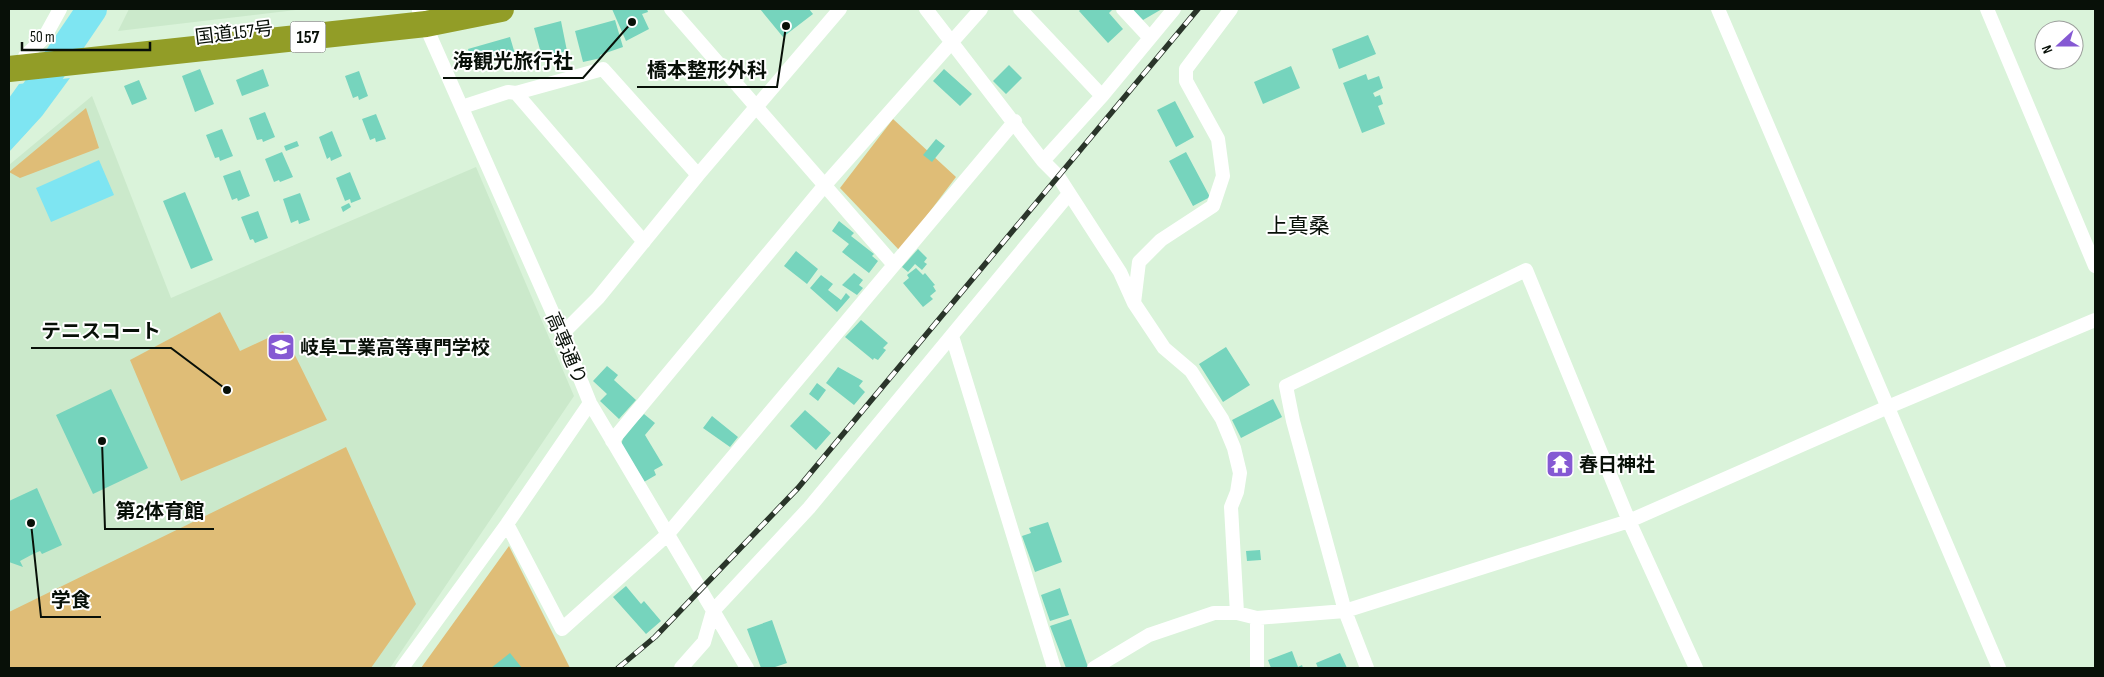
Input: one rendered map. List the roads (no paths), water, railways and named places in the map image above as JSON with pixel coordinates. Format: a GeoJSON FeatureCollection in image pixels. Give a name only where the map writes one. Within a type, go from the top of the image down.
{"type":"FeatureCollection","features":[{"type":"Feature","properties":{"kind":"highway","name":"国道157号"},"geometry":{"type":"LineString","coordinates":[[16,63],[425,15],[502,9]]}},
{"type":"Feature","properties":{"kind":"street"},"geometry":{"type":"LineString","coordinates":[[16,63],[44,38],[60,9]]}},
{"type":"Feature","properties":{"kind":"street"},"geometry":{"type":"LineString","coordinates":[[671,9],[757,105],[824,186],[894,265]]}},
{"type":"Feature","properties":{"kind":"street"},"geometry":{"type":"LineString","coordinates":[[562,334],[598,298],[698,175],[840,9]]}},
{"type":"Feature","properties":{"kind":"street"},"geometry":{"type":"LineString","coordinates":[[926,9],[952,40],[1044,161],[1058,176],[1068,195],[1120,272],[1134,304],[1164,348],[1191,371],[1222,419],[1234,448],[1240,473],[1237,492],[1231,507],[1237,613]]}},
{"type":"Feature","properties":{"kind":"street"},"geometry":{"type":"LineString","coordinates":[[612,440],[824,186],[981,9]]}},
{"type":"Feature","properties":{"kind":"street"},"geometry":{"type":"LineString","coordinates":[[1020,9],[1102,96]]}},
{"type":"Feature","properties":{"kind":"street"},"geometry":{"type":"LineString","coordinates":[[1123,9],[1150,38]]}},
{"type":"Feature","properties":{"kind":"street"},"geometry":{"type":"LineString","coordinates":[[1044,161],[1102,96],[1174,9]]}},
{"type":"Feature","properties":{"kind":"street"},"geometry":{"type":"LineString","coordinates":[[1134,304],[1139,262],[1161,240],[1213,206],[1223,176],[1218,139],[1186,81],[1186,69],[1231,9]]}},
{"type":"Feature","properties":{"kind":"street"},"geometry":{"type":"LineString","coordinates":[[1718,9],[1999,668]]}},
{"type":"Feature","properties":{"kind":"street"},"geometry":{"type":"LineString","coordinates":[[1987,9],[2095,266]]}},
{"type":"Feature","properties":{"kind":"street","name":"高専通り"},"geometry":{"type":"LineString","coordinates":[[425,15],[462,107],[562,334],[590,403],[747,668]]}},
{"type":"Feature","properties":{"kind":"street"},"geometry":{"type":"LineString","coordinates":[[462,107],[508,92],[516,93],[603,69],[698,175]]}},
{"type":"Feature","properties":{"kind":"street"},"geometry":{"type":"LineString","coordinates":[[516,93],[644,242]]}},
{"type":"Feature","properties":{"kind":"street"},"geometry":{"type":"LineString","coordinates":[[507,524],[562,629],[667,535],[1014,121]]}},
{"type":"Feature","properties":{"kind":"street"},"geometry":{"type":"LineString","coordinates":[[681,668],[704,642],[713,611],[809,508],[1068,195]]}},
{"type":"Feature","properties":{"kind":"street"},"geometry":{"type":"LineString","coordinates":[[1367,668],[1345,611],[1293,421],[1286,386],[1526,270],[1629,521],[1696,668]]}},
{"type":"Feature","properties":{"kind":"street"},"geometry":{"type":"LineString","coordinates":[[1094,668],[1149,635],[1214,613],[1237,613],[1257,618],[1345,611],[1629,521],[2095,320]]}},
{"type":"Feature","properties":{"kind":"street"},"geometry":{"type":"LineString","coordinates":[[952,336],[1054,668]]}},
{"type":"Feature","properties":{"kind":"street"},"geometry":{"type":"LineString","coordinates":[[402,668],[507,524],[590,403]]}},
{"type":"Feature","properties":{"kind":"street"},"geometry":{"type":"LineString","coordinates":[[1257,618],[1257,668]]}},
{"type":"Feature","properties":{"kind":"water"},"geometry":{"type":"Polygon","coordinates":[[[70,78],[42,116],[9,152],[9,98],[19,84],[70,78]]]}},
{"type":"Feature","properties":{"kind":"water"},"geometry":{"type":"Polygon","coordinates":[[[99,160],[114,195],[51,222],[36,188],[99,160]]]}},
{"type":"Feature","properties":{"kind":"waterway"},"geometry":{"type":"LineString","coordinates":[[9,129],[92,9]]}},
{"type":"Feature","properties":{"kind":"railway"},"geometry":{"type":"LineString","coordinates":[[618,668],[655,637],[798,488],[1198,9]]}},
{"type":"Feature","properties":{"kind":"place","name":"海観光旅行社"},"geometry":{"type":"Point","coordinates":[632,22]}},
{"type":"Feature","properties":{"kind":"place","name":"橋本整形外科"},"geometry":{"type":"Point","coordinates":[786,26]}},
{"type":"Feature","properties":{"kind":"place","name":"岐阜工業高等専門学校"},"geometry":{"type":"Point","coordinates":[281,347]}},
{"type":"Feature","properties":{"kind":"place","name":"テニスコート"},"geometry":{"type":"Point","coordinates":[227,390]}},
{"type":"Feature","properties":{"kind":"place","name":"第2体育館"},"geometry":{"type":"Point","coordinates":[102,441]}},
{"type":"Feature","properties":{"kind":"place","name":"春日神社"},"geometry":{"type":"Point","coordinates":[1560,464]}},
{"type":"Feature","properties":{"kind":"place","name":"学食"},"geometry":{"type":"Point","coordinates":[31,523]}},
{"type":"Feature","properties":{"kind":"district","name":"上真桑"},"geometry":{"type":"Point","coordinates":[1298,226]}}]}
